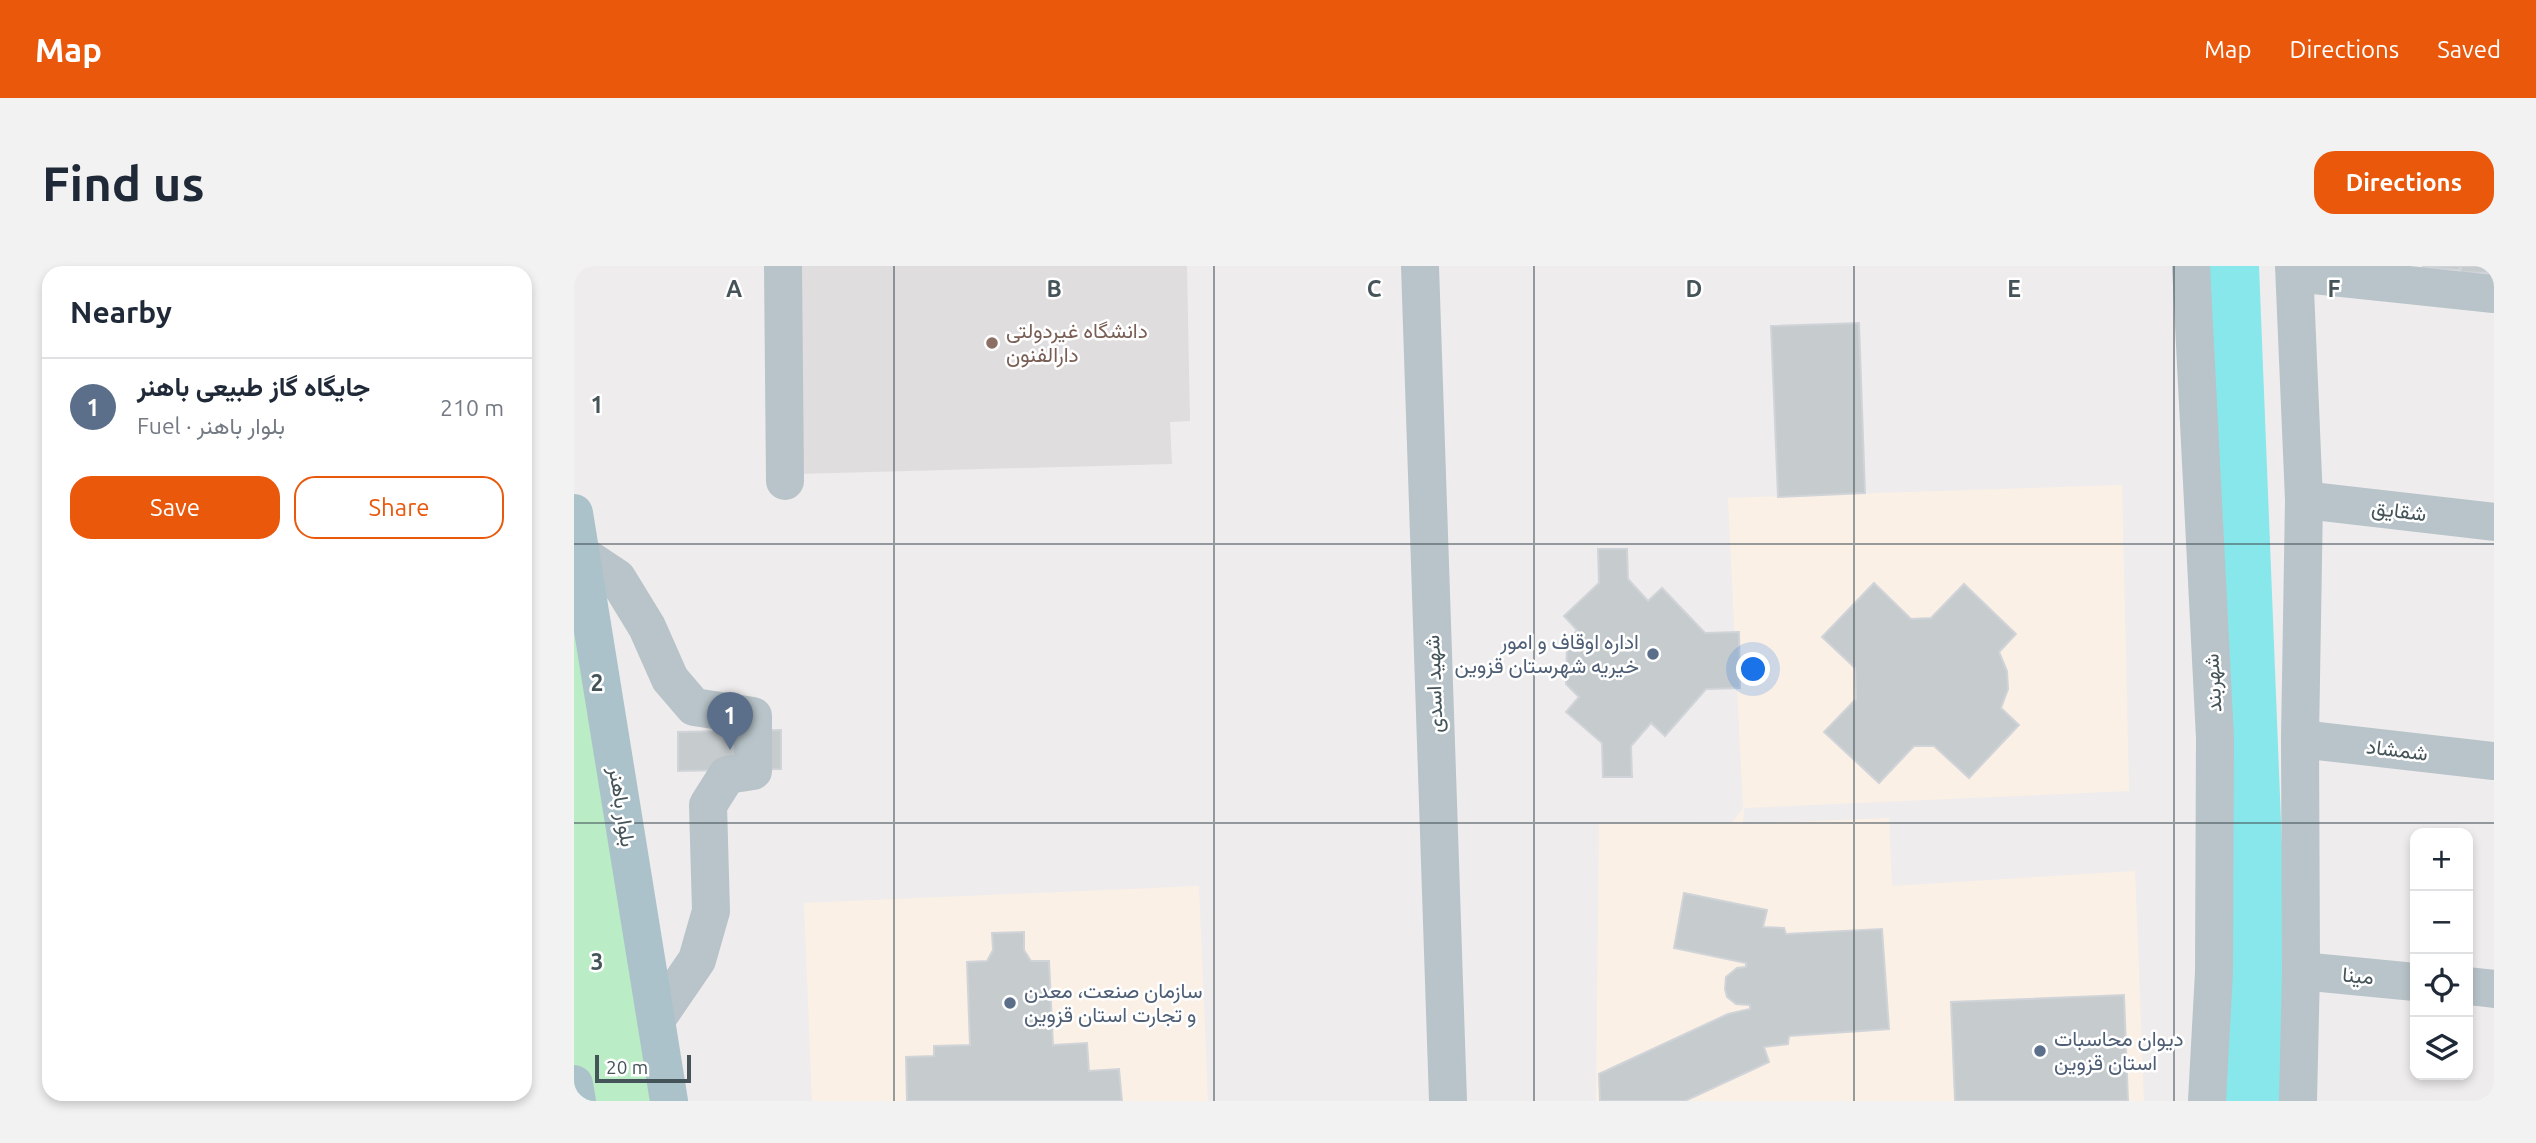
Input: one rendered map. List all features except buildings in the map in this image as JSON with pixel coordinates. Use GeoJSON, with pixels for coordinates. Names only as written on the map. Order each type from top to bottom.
{"type":"FeatureCollection","features":[{"type":"Feature","properties":{"kind":"main road","name":"بلوار باهنر"},"geometry":{"type":"LineString","coordinates":[[574,513],[669,1101]]}},
{"type":"Feature","properties":{"kind":"main road"},"geometry":{"type":"LineString","coordinates":[[574,1084],[577,1101]]}},
{"type":"Feature","properties":{"kind":"street"},"geometry":{"type":"LineString","coordinates":[[783,266],[785,481]]}},
{"type":"Feature","properties":{"kind":"street","name":"شهید اسدی"},"geometry":{"type":"LineString","coordinates":[[1420,266],[1448,1101]]}},
{"type":"Feature","properties":{"kind":"street","name":"شهربند"},"geometry":{"type":"LineString","coordinates":[[2191,266],[2215,738],[2214,972],[2207,1101]]}},
{"type":"Feature","properties":{"kind":"street"},"geometry":{"type":"LineString","coordinates":[[2298,1101],[2304,500],[2295,269],[2494,294]]}},
{"type":"Feature","properties":{"kind":"street","name":"شقایق"},"geometry":{"type":"LineString","coordinates":[[2304,500],[2494,522]]}},
{"type":"Feature","properties":{"kind":"street"},"geometry":{"type":"LineString","coordinates":[[581,554],[617,579],[647,627],[670,679],[694,707],[753,716],[753,771],[727,775],[708,805],[711,911],[697,960],[656,1020]]}},
{"type":"Feature","properties":{"kind":"street","name":"شمشاد"},"geometry":{"type":"LineString","coordinates":[[2300,739],[2494,761]]}},
{"type":"Feature","properties":{"kind":"street","name":"مینا"},"geometry":{"type":"LineString","coordinates":[[2301,971],[2410,982]]}},
{"type":"Feature","properties":{"kind":"street"},"geometry":{"type":"LineString","coordinates":[[2473,987],[2494,989]]}},
{"type":"Feature","properties":{"kind":"shaded area","name":"دانشگاه غیردولتی دارالفنون"},"geometry":{"type":"Polygon","coordinates":[[[793,266],[1187,266],[1190,421],[1170,422],[1172,464],[798,474],[793,266]]]}},
{"type":"Feature","properties":{"kind":"shaded area"},"geometry":{"type":"Polygon","coordinates":[[[2122,485],[2129,791],[1744,808],[1743,824],[1889,818],[1892,886],[2135,871],[2144,1101],[1596,1101],[1599,824],[1732,823],[1743,808],[1728,498],[2122,485]]]}},
{"type":"Feature","properties":{"kind":"shaded area"},"geometry":{"type":"Polygon","coordinates":[[[1199,886],[1208,1101],[812,1101],[804,903],[1199,886]]]}},
{"type":"Feature","properties":{"kind":"green space"},"geometry":{"type":"Polygon","coordinates":[[[574,513],[669,1101],[577,1101],[574,1084],[574,513]]]}},
{"type":"Feature","properties":{"kind":"waterway"},"geometry":{"type":"LineString","coordinates":[[2230,266],[2255,898],[2251,1101]]}},
{"type":"Feature","properties":{"kind":"place","name":"دانشگاه غیردولتی دارالفنون"},"geometry":{"type":"Point","coordinates":[992,343]}},
{"type":"Feature","properties":{"kind":"place","name":"اداره اوقاف و امور خیریه شهرستان قزوین"},"geometry":{"type":"Point","coordinates":[1653,654]}},
{"type":"Feature","properties":{"kind":"place","name":"جایگاه گاز طبیعی باهنر"},"geometry":{"type":"Point","coordinates":[730,750]}},
{"type":"Feature","properties":{"kind":"place","name":"سازمان صنعت، معدن و تجارت استان قزوین"},"geometry":{"type":"Point","coordinates":[1010,1003]}},
{"type":"Feature","properties":{"kind":"place","name":"دیوان محاسبات استان قزوین"},"geometry":{"type":"Point","coordinates":[2040,1051]}}]}
